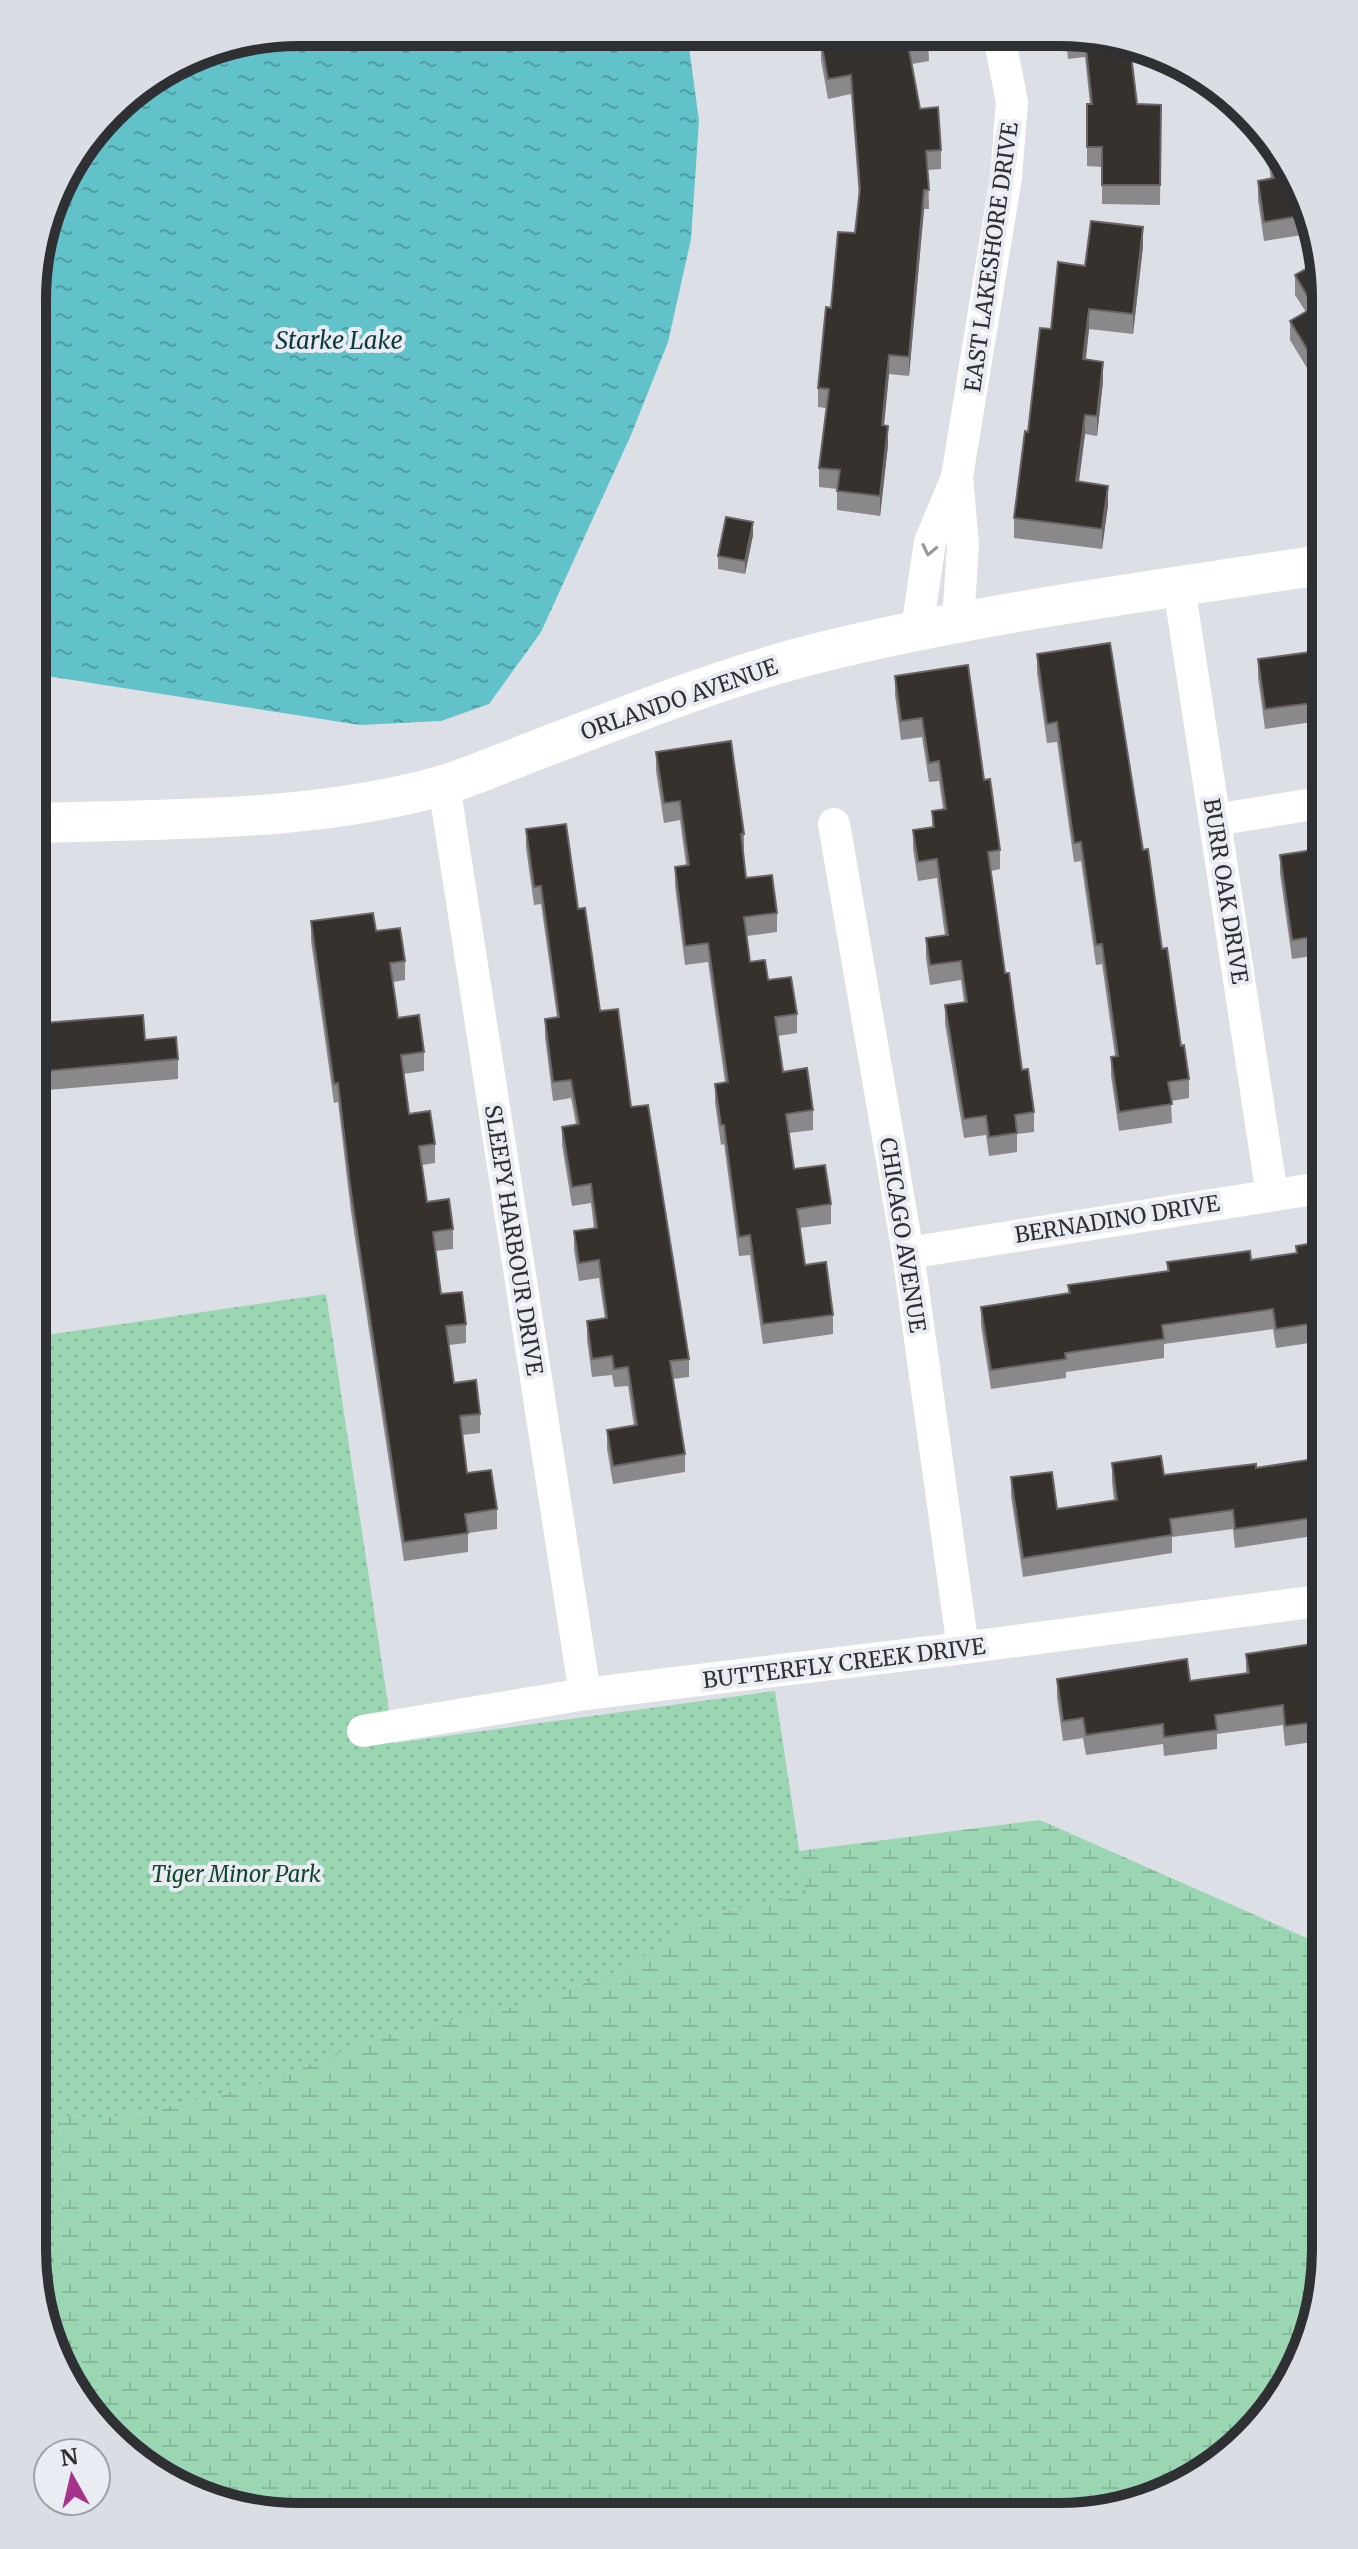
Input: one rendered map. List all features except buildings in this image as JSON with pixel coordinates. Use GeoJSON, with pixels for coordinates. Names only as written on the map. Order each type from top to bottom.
{"type":"FeatureCollection","features":[{"type":"Feature","properties":{"kind":"street","name":"EAST LAKESHORE DRIVE"},"geometry":{"type":"LineString","coordinates":[[917,629],[930,542],[957,477],[1006,177],[1012,102],[1001,46]]}},
{"type":"Feature","properties":{"kind":"street","name":"EAST LAKESHORE DRIVE"},"geometry":{"type":"LineString","coordinates":[[957,477],[963,546],[958,622]]}},
{"type":"Feature","properties":{"kind":"street","name":"ORLANDO AVENUE"},"geometry":{"type":"LineString","coordinates":[[46,823],[208,818],[322,809],[444,785],[712,684],[811,655],[917,629],[1312,566]]}},
{"type":"Feature","properties":{"kind":"street","name":"BURR OAK DRIVE"},"geometry":{"type":"LineString","coordinates":[[1179,587],[1272,1195]]}},
{"type":"Feature","properties":{"kind":"street","name":"SLEEPY HARBOUR DRIVE"},"geometry":{"type":"LineString","coordinates":[[444,785],[585,1694]]}},
{"type":"Feature","properties":{"kind":"street"},"geometry":{"type":"LineString","coordinates":[[1215,820],[1312,804]]}},
{"type":"Feature","properties":{"kind":"street","name":"CHICAGO AVENUE"},"geometry":{"type":"LineString","coordinates":[[834,824],[908,1253],[963,1648]]}},
{"type":"Feature","properties":{"kind":"street","name":"BERNADINO DRIVE"},"geometry":{"type":"LineString","coordinates":[[908,1253],[1312,1189]]}},
{"type":"Feature","properties":{"kind":"street","name":"BUTTERFLY CREEK DRIVE"},"geometry":{"type":"LineString","coordinates":[[363,1731],[585,1694],[1311,1602]]}},
{"type":"Feature","properties":{"kind":"green space","name":"Tiger Minor Park"},"geometry":{"type":"Polygon","coordinates":[[[326,1294],[394,1743],[775,1691],[806,1895],[694,1918],[629,1967],[524,2004],[376,2037],[265,2083],[145,2112],[104,2118],[63,2116],[59,2137],[59,2281],[52,2304],[46,2250],[46,1335],[326,1294]]]}},
{"type":"Feature","properties":{"kind":"green space"},"geometry":{"type":"Polygon","coordinates":[[[1040,1820],[1311,1940],[1311,2266],[1307,2299],[1299,2331],[1278,2376],[1260,2404],[1226,2440],[1171,2477],[1140,2490],[1092,2501],[299,2503],[266,2501],[202,2484],[159,2460],[132,2440],[109,2417],[72,2362],[59,2331],[50,2294],[59,2137],[63,2116],[104,2118],[145,2112],[265,2083],[376,2037],[524,2004],[629,1967],[694,1918],[805,1895],[799,1851],[1040,1820]]]}},
{"type":"Feature","properties":{"kind":"water","name":"Starke Lake"},"geometry":{"type":"Polygon","coordinates":[[[299,46],[688,46],[699,121],[691,239],[668,342],[631,435],[541,632],[489,704],[441,721],[360,725],[46,676],[46,299],[48,266],[65,202],[98,145],[120,120],[145,98],[173,80],[218,59],[266,48],[299,46]]]}}]}
